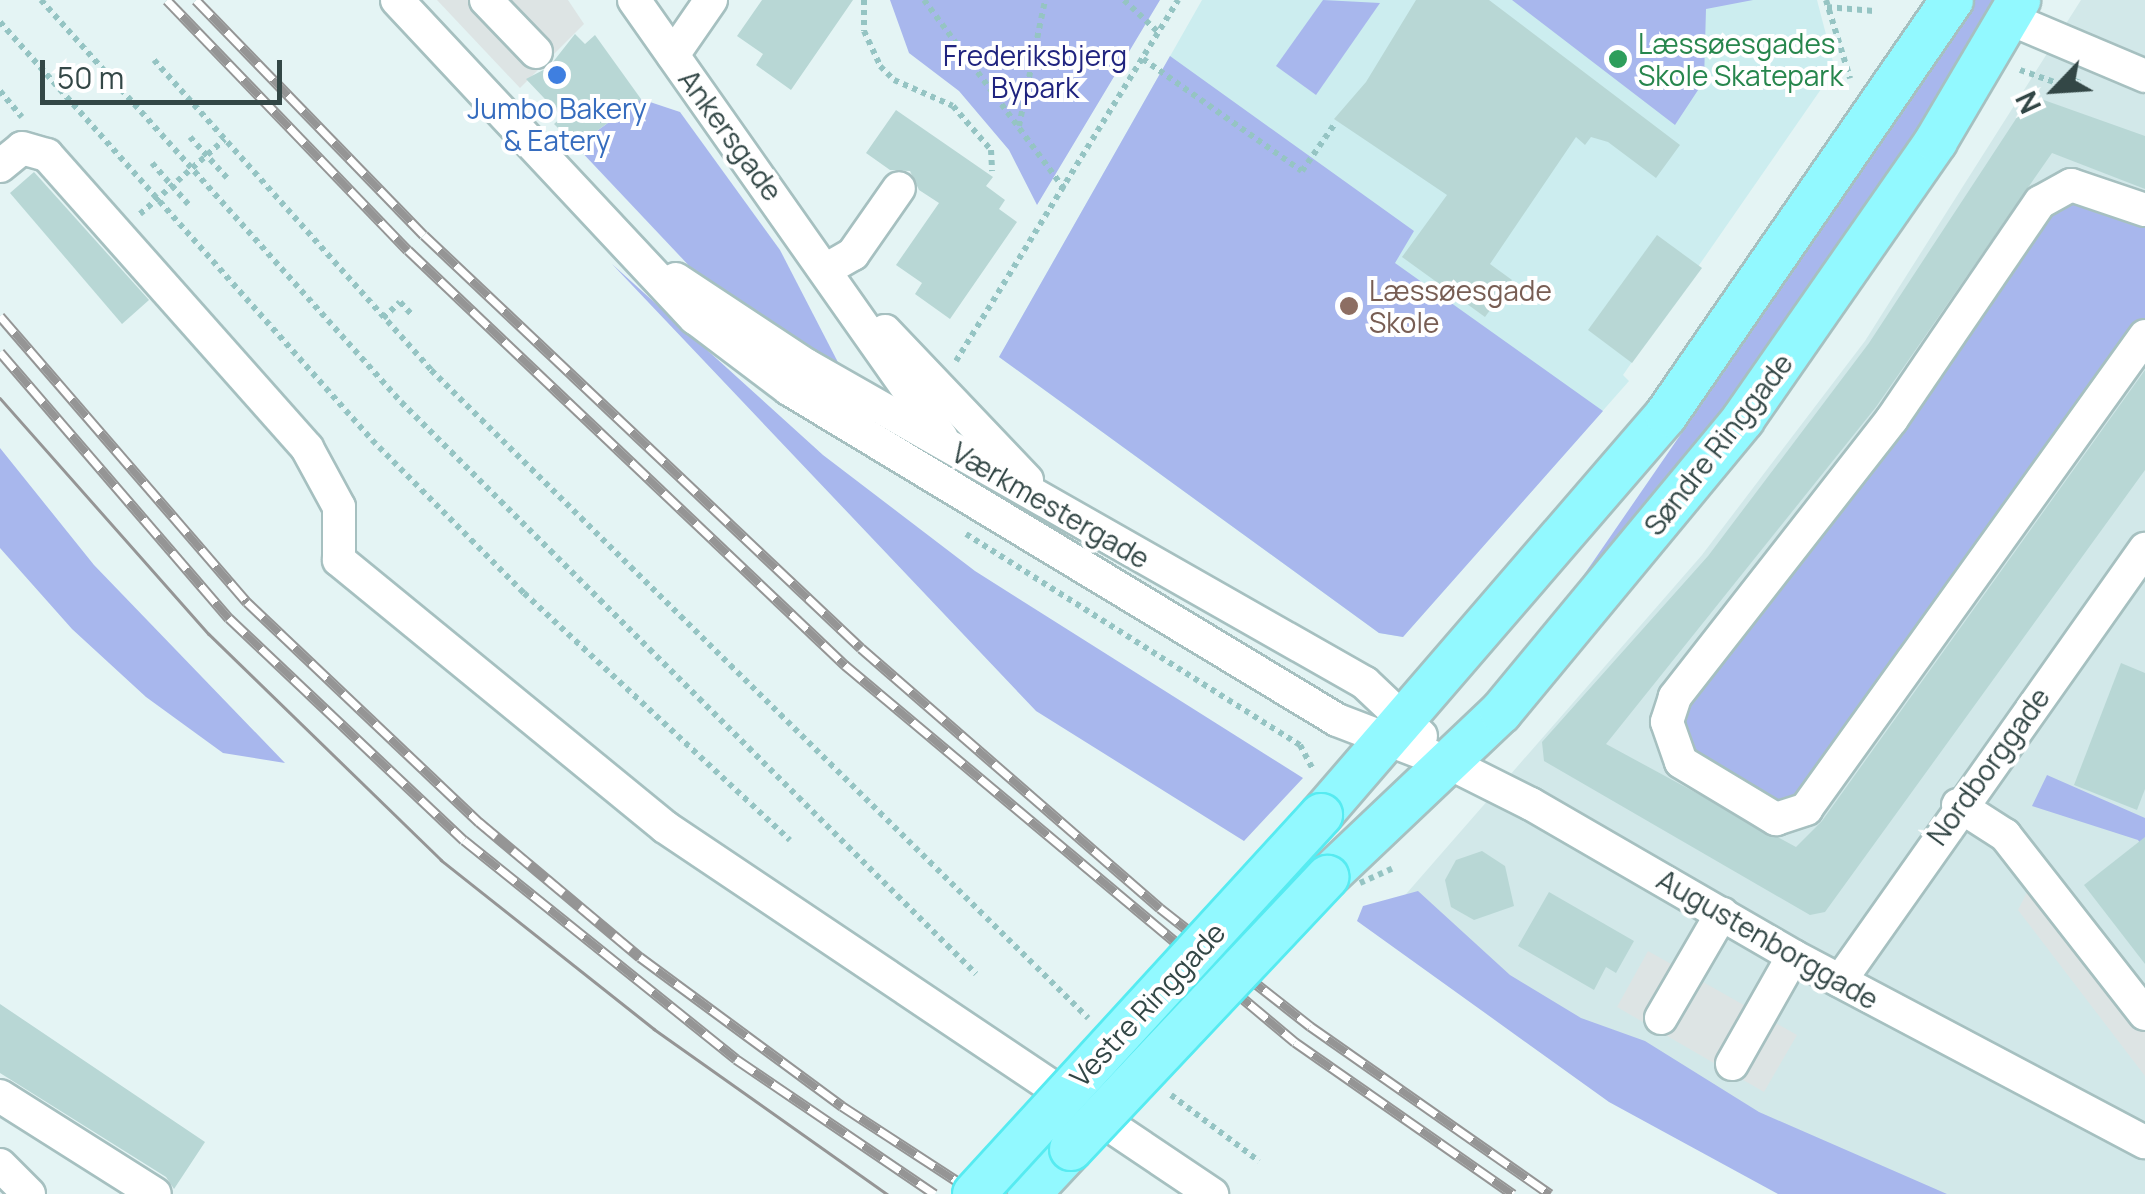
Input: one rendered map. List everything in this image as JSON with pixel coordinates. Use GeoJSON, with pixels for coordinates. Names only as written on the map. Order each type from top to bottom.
{"type":"FeatureCollection","features":[{"type":"Feature","properties":{"kind":"main road"},"geometry":{"type":"LineString","coordinates":[[1397,730],[1666,415],[1950,1]]}},
{"type":"Feature","properties":{"kind":"main road","name":"Søndre Ringgade"},"geometry":{"type":"LineString","coordinates":[[1361,844],[1501,712],[1742,419],[1936,141],[2014,9]]}},
{"type":"Feature","properties":{"kind":"main road","name":"Vestre Ringgade"},"geometry":{"type":"LineString","coordinates":[[974,1194],[1397,730]]}},
{"type":"Feature","properties":{"kind":"main road","name":"Vestre Ringgade"},"geometry":{"type":"LineString","coordinates":[[1029,1194],[1361,844]]}},
{"type":"Feature","properties":{"kind":"street","name":"Værkmestergade"},"geometry":{"type":"LineString","coordinates":[[398,0],[643,257],[696,318],[743,356],[998,517],[1337,720],[1397,730],[1449,763]]}},
{"type":"Feature","properties":{"kind":"street"},"geometry":{"type":"LineString","coordinates":[[486,0],[536,52]]}},
{"type":"Feature","properties":{"kind":"street","name":"Ankersgade"},"geometry":{"type":"LineString","coordinates":[[634,0],[998,517]]}},
{"type":"Feature","properties":{"kind":"street"},"geometry":{"type":"LineString","coordinates":[[673,55],[712,0]]}},
{"type":"Feature","properties":{"kind":"street"},"geometry":{"type":"LineString","coordinates":[[2014,9],[2086,52],[2145,76]]}},
{"type":"Feature","properties":{"kind":"street"},"geometry":{"type":"LineString","coordinates":[[0,166],[34,146],[307,448],[339,507],[339,560],[665,827],[1212,1194]]}},
{"type":"Feature","properties":{"kind":"street"},"geometry":{"type":"LineString","coordinates":[[2145,210],[2071,185],[2040,202],[1892,419],[1675,697],[1667,722],[1682,762],[1776,819],[1806,809],[2145,336]]}},
{"type":"Feature","properties":{"kind":"street"},"geometry":{"type":"LineString","coordinates":[[827,269],[853,254],[899,188]]}},
{"type":"Feature","properties":{"kind":"street","name":"Værkmestergade"},"geometry":{"type":"LineString","coordinates":[[643,257],[806,366],[1365,683],[1397,730]]}},
{"type":"Feature","properties":{"kind":"street","name":"Ankersgade"},"geometry":{"type":"LineString","coordinates":[[827,269],[1053,506]]}},
{"type":"Feature","properties":{"kind":"street","name":"Nordborggade"},"geometry":{"type":"LineString","coordinates":[[1840,980],[1958,805],[2144,554]]}},
{"type":"Feature","properties":{"kind":"street","name":"Augustenborggade"},"geometry":{"type":"LineString","coordinates":[[1449,763],[1794,956],[2145,1142]]}},
{"type":"Feature","properties":{"kind":"street"},"geometry":{"type":"LineString","coordinates":[[1958,805],[2005,836],[2145,1014]]}},
{"type":"Feature","properties":{"kind":"street"},"geometry":{"type":"LineString","coordinates":[[1662,1018],[1722,913]]}},
{"type":"Feature","properties":{"kind":"street"},"geometry":{"type":"LineString","coordinates":[[1732,1064],[1794,956]]}},
{"type":"Feature","properties":{"kind":"street"},"geometry":{"type":"LineString","coordinates":[[0,1096],[155,1194]]}},
{"type":"Feature","properties":{"kind":"street"},"geometry":{"type":"LineString","coordinates":[[0,1165],[30,1194]]}},
{"type":"Feature","properties":{"kind":"path"},"geometry":{"type":"LineString","coordinates":[[41,0],[190,170],[428,429],[976,974]]}},
{"type":"Feature","properties":{"kind":"path"},"geometry":{"type":"LineString","coordinates":[[864,0],[864,31],[880,66],[894,80],[952,106],[990,150],[992,171]]}},
{"type":"Feature","properties":{"kind":"path"},"geometry":{"type":"LineString","coordinates":[[924,0],[1065,190]]}},
{"type":"Feature","properties":{"kind":"path"},"geometry":{"type":"LineString","coordinates":[[1018,127],[1045,0]]}},
{"type":"Feature","properties":{"kind":"path"},"geometry":{"type":"LineString","coordinates":[[1124,0],[1159,33]]}},
{"type":"Feature","properties":{"kind":"path"},"geometry":{"type":"LineString","coordinates":[[939,388],[1065,190],[1178,0]]}},
{"type":"Feature","properties":{"kind":"path"},"geometry":{"type":"LineString","coordinates":[[1850,78],[1826,3],[1874,11]]}},
{"type":"Feature","properties":{"kind":"path"},"geometry":{"type":"LineString","coordinates":[[0,22],[372,440],[510,579],[790,840]]}},
{"type":"Feature","properties":{"kind":"path"},"geometry":{"type":"LineString","coordinates":[[1143,59],[1302,171],[1334,126]]}},
{"type":"Feature","properties":{"kind":"path"},"geometry":{"type":"LineString","coordinates":[[154,60],[383,318],[589,530],[1099,1028]]}},
{"type":"Feature","properties":{"kind":"path"},"geometry":{"type":"LineString","coordinates":[[2046,79],[2074,89]]}},
{"type":"Feature","properties":{"kind":"path"},"geometry":{"type":"LineString","coordinates":[[190,136],[228,178]]}},
{"type":"Feature","properties":{"kind":"path"},"geometry":{"type":"LineString","coordinates":[[117,234],[225,139]]}},
{"type":"Feature","properties":{"kind":"path"},"geometry":{"type":"LineString","coordinates":[[152,163],[188,204]]}},
{"type":"Feature","properties":{"kind":"path"},"geometry":{"type":"LineString","coordinates":[[383,318],[400,302],[413,316]]}},
{"type":"Feature","properties":{"kind":"path"},"geometry":{"type":"LineString","coordinates":[[1165,1090],[1260,1162]]}},
{"type":"Feature","properties":{"kind":"shaded area"},"geometry":{"type":"Polygon","coordinates":[[[437,0],[568,0],[584,24],[520,88],[437,0]]]}},
{"type":"Feature","properties":{"kind":"shaded area","name":"Læssøesgade Skole"},"geometry":{"type":"Polygon","coordinates":[[[1202,0],[1817,0],[1835,69],[1623,375],[1629,381],[1403,637],[1379,633],[999,357],[1202,0]]]}},
{"type":"Feature","properties":{"kind":"shaded area"},"geometry":{"type":"Polygon","coordinates":[[[2081,0],[2145,0],[2145,1194],[1818,1194],[1379,925],[1702,555],[1865,341],[2081,0]]]}},
{"type":"Feature","properties":{"kind":"shaded area"},"geometry":{"type":"Polygon","coordinates":[[[2029,836],[2145,986],[2145,1076],[2018,910],[2031,884],[2017,845],[2029,836]]]}},
{"type":"Feature","properties":{"kind":"shaded area"},"geometry":{"type":"Polygon","coordinates":[[[1648,951],[1797,1035],[1764,1092],[1617,1007],[1648,951]]]}},
{"type":"Feature","properties":{"kind":"green space","name":"Frederiksbjerg Bypark"},"geometry":{"type":"Polygon","coordinates":[[[890,0],[1160,0],[1037,205],[1009,150],[959,91],[909,53],[890,0]]]}},
{"type":"Feature","properties":{"kind":"green space"},"geometry":{"type":"Polygon","coordinates":[[[1323,0],[1380,3],[1316,95],[1276,66],[1323,0]]]}},
{"type":"Feature","properties":{"kind":"green space","name":"Læssøesgades Skole Skatepark"},"geometry":{"type":"Polygon","coordinates":[[[1512,0],[1753,0],[1706,9],[1704,81],[1675,125],[1512,0]]]}},
{"type":"Feature","properties":{"kind":"green space"},"geometry":{"type":"Polygon","coordinates":[[[1965,0],[2001,0],[1931,119],[1785,334],[1548,627],[1896,122],[1965,0]]]}},
{"type":"Feature","properties":{"kind":"green space"},"geometry":{"type":"Polygon","coordinates":[[[1170,56],[1414,231],[1395,263],[1603,411],[1403,637],[1379,633],[999,357],[1170,56]]]}},
{"type":"Feature","properties":{"kind":"green space"},"geometry":{"type":"Polygon","coordinates":[[[641,99],[680,112],[780,250],[843,372],[694,271],[576,146],[641,99]]]}},
{"type":"Feature","properties":{"kind":"green space"},"geometry":{"type":"Polygon","coordinates":[[[2075,201],[2145,228],[2145,323],[1806,791],[1783,804],[1691,757],[1680,737],[1683,702],[2043,220],[2075,201]]]}},
{"type":"Feature","properties":{"kind":"green space"},"geometry":{"type":"Polygon","coordinates":[[[612,264],[823,455],[975,571],[1303,778],[1244,841],[1036,711],[612,264]]]}},
{"type":"Feature","properties":{"kind":"green space"},"geometry":{"type":"Polygon","coordinates":[[[0,448],[94,565],[285,763],[223,753],[146,697],[72,629],[0,548],[0,448]]]}},
{"type":"Feature","properties":{"kind":"green space"},"geometry":{"type":"Polygon","coordinates":[[[2047,775],[2145,818],[2145,850],[2138,840],[2032,806],[2047,775]]]}},
{"type":"Feature","properties":{"kind":"green space"},"geometry":{"type":"Polygon","coordinates":[[[1418,891],[1510,975],[1581,1018],[1645,1041],[1759,1112],[1947,1194],[1778,1194],[1609,1102],[1357,921],[1363,906],[1418,891]]]}},
{"type":"Feature","properties":{"kind":"building"},"geometry":{"type":"Polygon","coordinates":[[[762,0],[853,0],[791,90],[756,65],[763,54],[737,36],[762,0]]]}},
{"type":"Feature","properties":{"kind":"building"},"geometry":{"type":"Polygon","coordinates":[[[1416,0],[1489,0],[1680,145],[1656,178],[1608,142],[1591,137],[1585,145],[1576,137],[1490,264],[1512,280],[1485,317],[1402,257],[1447,195],[1334,119],[1366,82],[1416,0]]]}},
{"type":"Feature","properties":{"kind":"building"},"geometry":{"type":"Polygon","coordinates":[[[575,34],[585,44],[595,35],[641,99],[576,146],[554,124],[562,117],[526,79],[549,67],[575,34]]]}},
{"type":"Feature","properties":{"kind":"building"},"geometry":{"type":"Polygon","coordinates":[[[2041,99],[2145,136],[2145,189],[2052,153],[1876,407],[1606,744],[1796,847],[1822,821],[2145,370],[2145,470],[1825,912],[1810,915],[1544,761],[1542,742],[1708,556],[1869,343],[2027,102],[2041,99]]]}},
{"type":"Feature","properties":{"kind":"building"},"geometry":{"type":"Polygon","coordinates":[[[896,110],[993,177],[986,186],[1005,200],[999,209],[1017,222],[950,319],[915,294],[922,283],[896,265],[939,203],[919,190],[910,171],[890,170],[866,153],[896,110]]]}},
{"type":"Feature","properties":{"kind":"building"},"geometry":{"type":"Polygon","coordinates":[[[34,172],[149,300],[122,324],[10,193],[34,172]]]}},
{"type":"Feature","properties":{"kind":"building"},"geometry":{"type":"Polygon","coordinates":[[[1657,235],[1702,268],[1632,363],[1588,330],[1657,235]]]}},
{"type":"Feature","properties":{"kind":"building"},"geometry":{"type":"Polygon","coordinates":[[[2121,663],[2145,673],[2145,789],[2137,810],[2074,785],[2121,663]]]}},
{"type":"Feature","properties":{"kind":"building"},"geometry":{"type":"Polygon","coordinates":[[[2145,837],[2145,964],[2084,885],[2145,837]]]}},
{"type":"Feature","properties":{"kind":"building"},"geometry":{"type":"Polygon","coordinates":[[[1482,851],[1505,866],[1514,906],[1474,920],[1451,907],[1445,880],[1456,860],[1482,851]]]}},
{"type":"Feature","properties":{"kind":"building"},"geometry":{"type":"Polygon","coordinates":[[[1549,892],[1634,941],[1616,973],[1606,967],[1594,990],[1518,946],[1549,892]]]}},
{"type":"Feature","properties":{"kind":"building"},"geometry":{"type":"Polygon","coordinates":[[[0,1004],[205,1142],[174,1189],[166,1177],[0,1073],[0,1004]]]}},
{"type":"Feature","properties":{"kind":"tram line"},"geometry":{"type":"LineString","coordinates":[[0,398],[209,634],[441,860],[654,1029],[887,1194]]}},
{"type":"Feature","properties":{"kind":"railway"},"geometry":{"type":"LineString","coordinates":[[167,0],[408,250],[845,665],[1295,1042],[1513,1194]]}},
{"type":"Feature","properties":{"kind":"railway"},"geometry":{"type":"LineString","coordinates":[[196,0],[424,235],[861,648],[1160,908],[1310,1026],[1550,1194]]}},
{"type":"Feature","properties":{"kind":"railway"},"geometry":{"type":"LineString","coordinates":[[0,316],[247,602],[479,822],[640,957],[842,1106],[977,1194]]}},
{"type":"Feature","properties":{"kind":"railway"},"geometry":{"type":"LineString","coordinates":[[0,352],[229,618],[464,840],[736,1059],[935,1194]]}},
{"type":"Feature","properties":{"kind":"place","name":"Læssøesgades Skole Skatepark"},"geometry":{"type":"Point","coordinates":[1618,59]}},
{"type":"Feature","properties":{"kind":"place","name":"Jumbo Bakery & Eatery"},"geometry":{"type":"Point","coordinates":[557,75]}},
{"type":"Feature","properties":{"kind":"place","name":"Læssøesgade Skole"},"geometry":{"type":"Point","coordinates":[1349,306]}}]}
